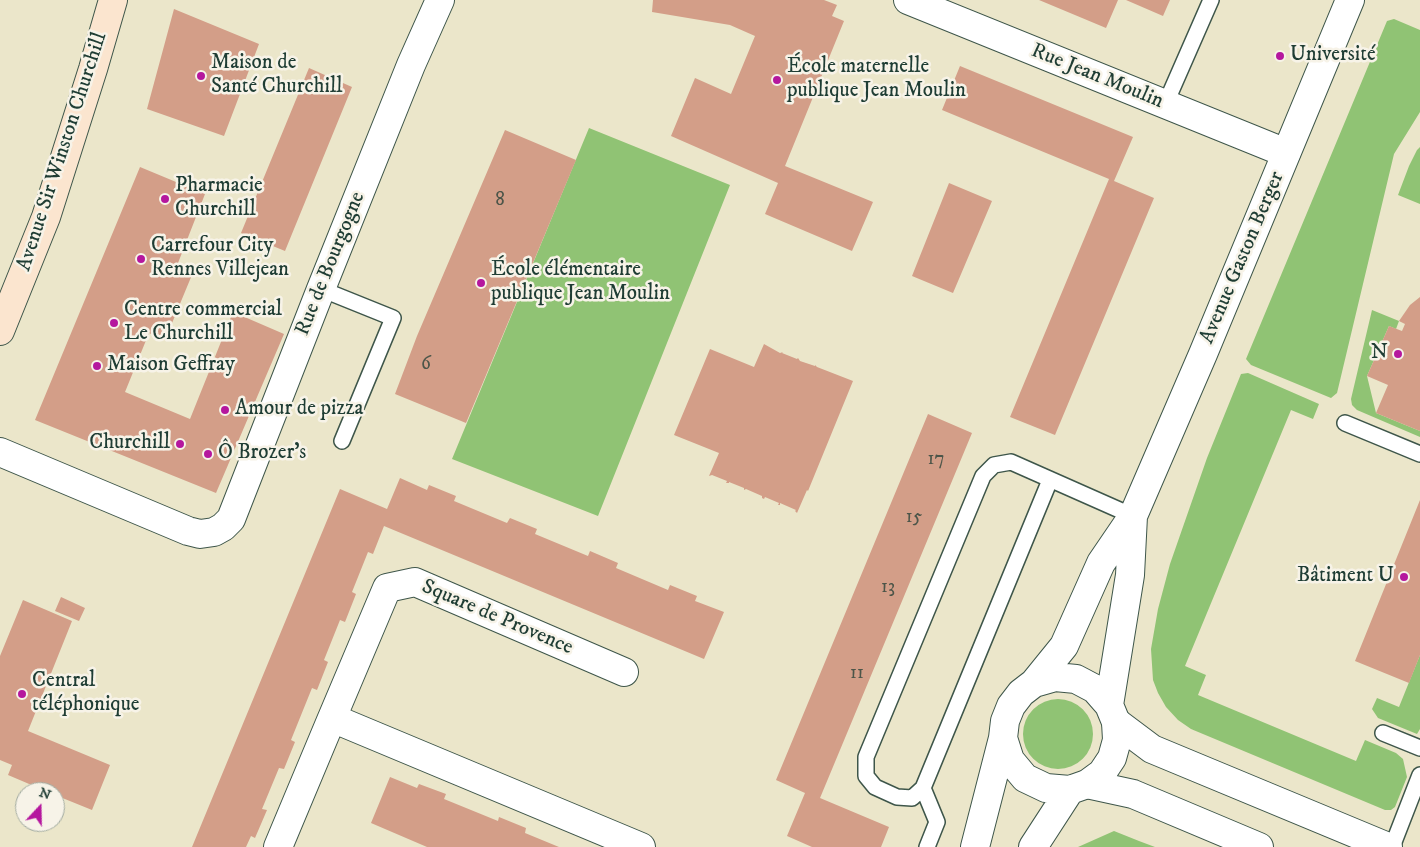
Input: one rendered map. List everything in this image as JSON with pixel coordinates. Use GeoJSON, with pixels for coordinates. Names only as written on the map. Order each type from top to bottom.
{"type":"FeatureCollection","features":[{"type":"Feature","properties":{"kind":"main road","name":"Avenue Sir Winston Churchill"},"geometry":{"type":"LineString","coordinates":[[0,331],[46,217],[113,0]]}},
{"type":"Feature","properties":{"kind":"street","name":"Rue de Bourgogne"},"geometry":{"type":"LineString","coordinates":[[0,452],[188,531],[200,534],[214,532],[231,519],[411,65],[440,0]]}},
{"type":"Feature","properties":{"kind":"street","name":"Rue Jean Moulin"},"geometry":{"type":"LineString","coordinates":[[908,0],[1286,153]]}},
{"type":"Feature","properties":{"kind":"street","name":"Avenue Gaston Berger"},"geometry":{"type":"LineString","coordinates":[[975,847],[1004,738],[1005,721],[1011,706],[1021,693],[1034,683],[1064,646],[1101,563],[1133,516],[1203,354],[1350,0]]}},
{"type":"Feature","properties":{"kind":"street","name":"Avenue Gaston Berger"},"geometry":{"type":"LineString","coordinates":[[1034,847],[1078,787],[1102,773],[1112,758],[1117,740],[1113,713],[1130,575],[1133,516]]}},
{"type":"Feature","properties":{"kind":"street","name":"Square de Provence"},"geometry":{"type":"LineString","coordinates":[[278,847],[387,588],[415,582],[624,672]]}},
{"type":"Feature","properties":{"kind":"street","name":"Avenue Gaston Berger"},"geometry":{"type":"LineString","coordinates":[[1034,683],[1055,677],[1076,679],[1095,689],[1113,713]]}},
{"type":"Feature","properties":{"kind":"street"},"geometry":{"type":"LineString","coordinates":[[1113,713],[1152,749],[1388,847]]}},
{"type":"Feature","properties":{"kind":"street"},"geometry":{"type":"LineString","coordinates":[[332,718],[641,847]]}},
{"type":"Feature","properties":{"kind":"street","name":"Avenue Gaston Berger"},"geometry":{"type":"LineString","coordinates":[[1004,738],[1010,760],[1025,778],[1046,788],[1078,787]]}},
{"type":"Feature","properties":{"kind":"street"},"geometry":{"type":"LineString","coordinates":[[1078,787],[1133,794],[1259,847]]}},
{"type":"Feature","properties":{"kind":"lane"},"geometry":{"type":"LineString","coordinates":[[1165,105],[1211,0]]}},
{"type":"Feature","properties":{"kind":"lane"},"geometry":{"type":"LineString","coordinates":[[321,289],[393,318],[342,441]]}},
{"type":"Feature","properties":{"kind":"lane"},"geometry":{"type":"LineString","coordinates":[[1345,423],[1420,454]]}},
{"type":"Feature","properties":{"kind":"lane"},"geometry":{"type":"LineString","coordinates":[[1050,480],[922,788],[912,798],[897,797],[875,786],[866,776],[866,758],[983,476],[994,465],[1011,462],[1133,516]]}},
{"type":"Feature","properties":{"kind":"lane"},"geometry":{"type":"LineString","coordinates":[[1383,733],[1420,748]]}},
{"type":"Feature","properties":{"kind":"lane"},"geometry":{"type":"LineString","coordinates":[[1392,847],[1420,775]]}},
{"type":"Feature","properties":{"kind":"lane"},"geometry":{"type":"LineString","coordinates":[[922,788],[938,822],[927,847]]}},
{"type":"Feature","properties":{"kind":"green space"},"geometry":{"type":"Polygon","coordinates":[[[1394,19],[1420,30],[1420,112],[1394,154],[1337,393],[1331,398],[1251,365],[1246,359],[1387,21],[1394,19]]]}},
{"type":"Feature","properties":{"kind":"green space"},"geometry":{"type":"Polygon","coordinates":[[[589,128],[730,185],[598,516],[452,459],[589,128]]]}},
{"type":"Feature","properties":{"kind":"green space"},"geometry":{"type":"Polygon","coordinates":[[[1420,147],[1420,204],[1398,195],[1409,166],[1420,147]]]}},
{"type":"Feature","properties":{"kind":"green space"},"geometry":{"type":"Polygon","coordinates":[[[1372,310],[1399,321],[1396,329],[1389,326],[1367,376],[1376,413],[1420,431],[1420,437],[1357,410],[1352,405],[1351,399],[1372,310]]]}},
{"type":"Feature","properties":{"kind":"green space"},"geometry":{"type":"Polygon","coordinates":[[[1248,373],[1319,404],[1313,419],[1291,410],[1185,666],[1206,675],[1198,695],[1356,761],[1365,740],[1396,753],[1403,759],[1407,777],[1395,807],[1391,810],[1385,810],[1191,729],[1178,720],[1166,707],[1153,680],[1151,649],[1158,609],[1170,564],[1207,458],[1241,374],[1248,373]]]}},
{"type":"Feature","properties":{"kind":"green space"},"geometry":{"type":"Polygon","coordinates":[[[1420,655],[1420,729],[1417,734],[1378,718],[1372,709],[1377,698],[1399,707],[1420,655]]]}},
{"type":"Feature","properties":{"kind":"green space"},"geometry":{"type":"Polygon","coordinates":[[[1058,699],[1077,705],[1087,715],[1093,734],[1087,753],[1077,763],[1058,769],[1039,763],[1029,753],[1023,734],[1029,715],[1039,705],[1058,699]]]}},
{"type":"Feature","properties":{"kind":"green space"},"geometry":{"type":"Polygon","coordinates":[[[1114,831],[1139,841],[1155,847],[1078,847],[1114,831]]]}},
{"type":"Feature","properties":{"kind":"building"},"geometry":{"type":"Polygon","coordinates":[[[653,0],[824,0],[837,5],[832,16],[844,21],[785,166],[873,202],[852,251],[765,214],[778,183],[671,136],[695,78],[731,94],[755,36],[730,25],[652,12],[653,0]]]}},
{"type":"Feature","properties":{"kind":"building"},"geometry":{"type":"Polygon","coordinates":[[[1039,0],[1118,0],[1106,28],[1039,0]]]}},
{"type":"Feature","properties":{"kind":"building"},"geometry":{"type":"Polygon","coordinates":[[[1126,0],[1170,0],[1163,16],[1126,0]]]}},
{"type":"Feature","properties":{"kind":"building","name":"Maison de Santé Churchill"},"geometry":{"type":"Polygon","coordinates":[[[174,9],[259,44],[224,136],[147,109],[174,9]]]}},
{"type":"Feature","properties":{"kind":"building"},"geometry":{"type":"Polygon","coordinates":[[[960,66],[1133,137],[1114,181],[1154,198],[1055,435],[1010,417],[1109,179],[942,110],[960,66]]]}},
{"type":"Feature","properties":{"kind":"building"},"geometry":{"type":"Polygon","coordinates":[[[309,68],[352,87],[285,251],[241,233],[309,68]]]}},
{"type":"Feature","properties":{"kind":"building"},"geometry":{"type":"Polygon","coordinates":[[[505,130],[576,160],[466,423],[395,394],[417,336],[505,130]]]}},
{"type":"Feature","properties":{"kind":"building","name":"Centre commercial Le Churchill"},"geometry":{"type":"Polygon","coordinates":[[[140,167],[205,194],[178,263],[194,270],[165,340],[149,333],[125,392],[190,419],[233,312],[284,334],[216,493],[35,420],[140,167]]]}},
{"type":"Feature","properties":{"kind":"building"},"geometry":{"type":"Polygon","coordinates":[[[949,183],[992,201],[953,293],[912,276],[949,183]]]}},
{"type":"Feature","properties":{"kind":"building","name":"N"},"geometry":{"type":"Polygon","coordinates":[[[1420,297],[1420,431],[1376,413],[1388,385],[1367,376],[1389,326],[1402,331],[1405,324],[1399,321],[1410,305],[1420,297]]]}},
{"type":"Feature","properties":{"kind":"building"},"geometry":{"type":"Polygon","coordinates":[[[764,344],[780,353],[783,352],[798,358],[800,361],[815,365],[853,381],[808,491],[797,513],[796,510],[780,503],[778,505],[779,503],[765,497],[764,499],[762,496],[746,489],[744,490],[744,488],[729,482],[726,483],[727,481],[712,475],[709,476],[719,453],[674,435],[710,349],[754,367],[764,344]]]}},
{"type":"Feature","properties":{"kind":"building"},"geometry":{"type":"Polygon","coordinates":[[[928,414],[972,433],[820,798],[889,827],[881,847],[812,847],[787,836],[805,793],[776,780],[928,414]]]}},
{"type":"Feature","properties":{"kind":"building"},"geometry":{"type":"Polygon","coordinates":[[[400,478],[427,490],[429,485],[456,496],[454,501],[507,523],[510,518],[537,529],[535,534],[588,556],[590,551],[618,563],[616,568],[668,590],[670,585],[697,596],[695,601],[724,612],[704,659],[384,526],[373,554],[368,552],[352,592],[356,594],[345,622],[340,620],[324,660],[328,662],[317,690],[312,688],[291,740],[295,742],[284,769],[279,768],[262,809],[267,810],[255,838],[251,836],[246,847],[192,847],[340,489],[387,509],[400,478]]]}},
{"type":"Feature","properties":{"kind":"building","name":"Bâtiment U"},"geometry":{"type":"Polygon","coordinates":[[[1420,500],[1420,655],[1409,683],[1355,661],[1420,500]]]}},
{"type":"Feature","properties":{"kind":"building"},"geometry":{"type":"Polygon","coordinates":[[[61,597],[85,608],[79,621],[55,611],[61,597]]]}},
{"type":"Feature","properties":{"kind":"building","name":"Central téléphonique"},"geometry":{"type":"Polygon","coordinates":[[[23,600],[72,621],[28,731],[110,765],[92,810],[65,799],[65,782],[24,782],[8,775],[12,765],[0,760],[0,656],[23,600]]]}},
{"type":"Feature","properties":{"kind":"building"},"geometry":{"type":"Polygon","coordinates":[[[390,777],[417,788],[419,784],[446,794],[444,799],[498,821],[499,817],[526,828],[525,833],[559,847],[427,847],[371,823],[390,777]]]}},
{"type":"Feature","properties":{"kind":"place","name":"Université"},"geometry":{"type":"Point","coordinates":[1280,56]}},
{"type":"Feature","properties":{"kind":"place","name":"Maison de Santé Churchill"},"geometry":{"type":"Point","coordinates":[201,76]}},
{"type":"Feature","properties":{"kind":"place","name":"École maternelle publique Jean Moulin"},"geometry":{"type":"Point","coordinates":[777,80]}},
{"type":"Feature","properties":{"kind":"place","name":"Pharmacie Churchill"},"geometry":{"type":"Point","coordinates":[165,199]}},
{"type":"Feature","properties":{"kind":"place","name":"Carrefour City Rennes Villejean"},"geometry":{"type":"Point","coordinates":[141,259]}},
{"type":"Feature","properties":{"kind":"place","name":"École élémentaire publique Jean Moulin"},"geometry":{"type":"Point","coordinates":[481,283]}},
{"type":"Feature","properties":{"kind":"place","name":"Centre commercial Le Churchill"},"geometry":{"type":"Point","coordinates":[114,323]}},
{"type":"Feature","properties":{"kind":"place","name":"N"},"geometry":{"type":"Point","coordinates":[1398,354]}},
{"type":"Feature","properties":{"kind":"place","name":"Maison Geffray"},"geometry":{"type":"Point","coordinates":[97,366]}},
{"type":"Feature","properties":{"kind":"place","name":"Amour de pizza"},"geometry":{"type":"Point","coordinates":[225,410]}},
{"type":"Feature","properties":{"kind":"place","name":"Churchill"},"geometry":{"type":"Point","coordinates":[180,444]}},
{"type":"Feature","properties":{"kind":"place","name":"Ô Brozer's"},"geometry":{"type":"Point","coordinates":[208,454]}},
{"type":"Feature","properties":{"kind":"place","name":"Bâtiment U"},"geometry":{"type":"Point","coordinates":[1404,577]}},
{"type":"Feature","properties":{"kind":"place","name":"Central téléphonique"},"geometry":{"type":"Point","coordinates":[22,694]}}]}
